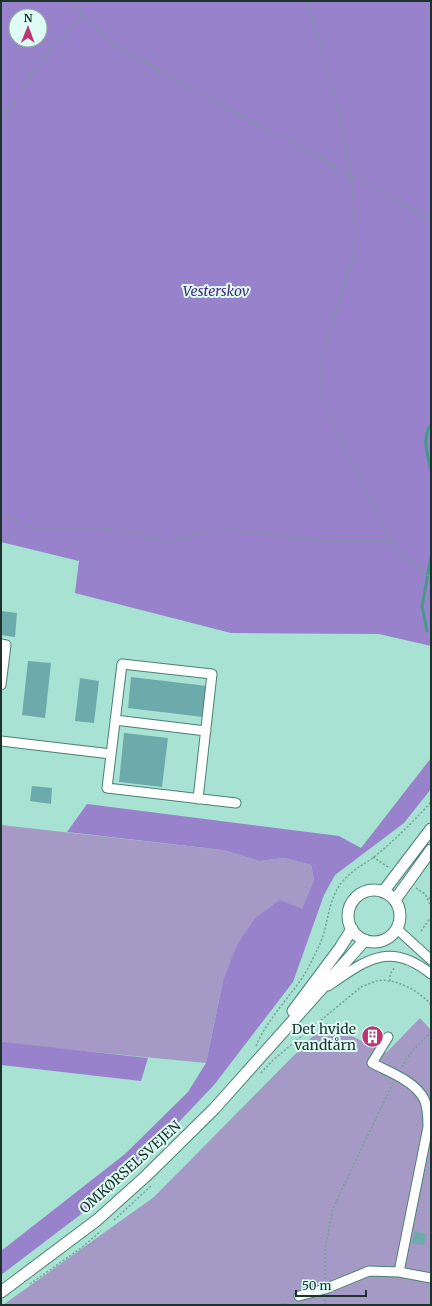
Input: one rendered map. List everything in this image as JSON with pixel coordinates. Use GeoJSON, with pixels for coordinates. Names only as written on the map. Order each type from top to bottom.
{"type":"FeatureCollection","features":[{"type":"Feature","properties":{"kind":"main road"},"geometry":{"type":"LineString","coordinates":[[383,892],[431,829]]}},
{"type":"Feature","properties":{"kind":"main road"},"geometry":{"type":"LineString","coordinates":[[395,900],[431,850]]}},
{"type":"Feature","properties":{"kind":"main road"},"geometry":{"type":"LineString","coordinates":[[368,891],[383,892],[395,900],[400,914],[397,929],[386,940],[375,942],[365,940],[358,936],[352,929],[349,914],[355,900],[368,891]]}},
{"type":"Feature","properties":{"kind":"main road","name":"OMKØRSELSVEJEN"},"geometry":{"type":"LineString","coordinates":[[1,1292],[97,1220],[146,1176],[214,1109],[340,948],[352,929]]}},
{"type":"Feature","properties":{"kind":"main road","name":"OMKØRSELSVEJEN"},"geometry":{"type":"LineString","coordinates":[[261,1049],[320,991],[365,940]]}},
{"type":"Feature","properties":{"kind":"street"},"geometry":{"type":"LineString","coordinates":[[1,644],[6,645],[1,686]]}},
{"type":"Feature","properties":{"kind":"street"},"geometry":{"type":"LineString","coordinates":[[198,798],[212,674],[122,664],[107,788],[236,803]]}},
{"type":"Feature","properties":{"kind":"street"},"geometry":{"type":"LineString","coordinates":[[115,720],[206,731]]}},
{"type":"Feature","properties":{"kind":"street"},"geometry":{"type":"LineString","coordinates":[[1,741],[111,754]]}},
{"type":"Feature","properties":{"kind":"street"},"geometry":{"type":"LineString","coordinates":[[397,929],[431,960]]}},
{"type":"Feature","properties":{"kind":"street"},"geometry":{"type":"LineString","coordinates":[[320,991],[358,965],[369,959],[382,956],[404,958],[417,963],[431,974]]}},
{"type":"Feature","properties":{"kind":"street"},"geometry":{"type":"LineString","coordinates":[[388,1037],[372,1063],[414,1087],[424,1098],[428,1114],[428,1127],[399,1272]]}},
{"type":"Feature","properties":{"kind":"street"},"geometry":{"type":"LineString","coordinates":[[299,1296],[325,1289],[369,1271],[399,1272],[431,1278]]}},
{"type":"Feature","properties":{"kind":"path"},"geometry":{"type":"LineString","coordinates":[[71,1],[102,35],[125,52],[431,219]]}},
{"type":"Feature","properties":{"kind":"path"},"geometry":{"type":"LineString","coordinates":[[308,1],[340,115],[351,175],[356,232],[354,254],[322,358],[320,376],[322,396],[335,428],[391,541],[399,552],[431,578]]}},
{"type":"Feature","properties":{"kind":"path"},"geometry":{"type":"LineString","coordinates":[[1,121],[53,44],[84,16]]}},
{"type":"Feature","properties":{"kind":"path"},"geometry":{"type":"LineString","coordinates":[[1,513],[33,528],[107,528],[168,541],[222,529],[317,540],[391,541]]}},
{"type":"Feature","properties":{"kind":"path"},"geometry":{"type":"LineString","coordinates":[[261,1049],[261,1032],[301,979],[320,943],[334,894],[353,871],[373,857],[408,827],[431,802]]}},
{"type":"Feature","properties":{"kind":"path"},"geometry":{"type":"LineString","coordinates":[[373,857],[390,869]]}},
{"type":"Feature","properties":{"kind":"path"},"geometry":{"type":"LineString","coordinates":[[414,887],[429,898],[431,906]]}},
{"type":"Feature","properties":{"kind":"path"},"geometry":{"type":"LineString","coordinates":[[421,931],[431,917]]}},
{"type":"Feature","properties":{"kind":"path"},"geometry":{"type":"LineString","coordinates":[[390,981],[390,974],[395,967]]}},
{"type":"Feature","properties":{"kind":"path"},"geometry":{"type":"LineString","coordinates":[[273,1060],[361,987],[376,981],[390,981],[415,992],[431,1005]]}},
{"type":"Feature","properties":{"kind":"path"},"geometry":{"type":"LineString","coordinates":[[325,1305],[325,1250],[333,1208],[397,1076],[412,1051],[431,1032]]}},
{"type":"Feature","properties":{"kind":"shaded area"},"geometry":{"type":"Polygon","coordinates":[[[1,825],[223,850],[259,861],[284,858],[311,865],[314,880],[302,910],[223,981],[206,1063],[1,1043],[1,825]]]}},
{"type":"Feature","properties":{"kind":"shaded area"},"geometry":{"type":"Polygon","coordinates":[[[420,1018],[431,1030],[431,1305],[3,1305],[154,1197],[326,1023],[386,1053],[420,1018]]]}},
{"type":"Feature","properties":{"kind":"green space","name":"Vesterskov"},"geometry":{"type":"Polygon","coordinates":[[[1,1],[431,1],[431,646],[379,634],[231,633],[75,593],[79,561],[1,542],[1,1]]]}},
{"type":"Feature","properties":{"kind":"green space"},"geometry":{"type":"Polygon","coordinates":[[[431,758],[431,789],[404,823],[335,875],[324,895],[293,982],[214,1085],[158,1144],[80,1215],[1,1275],[1,1251],[125,1154],[188,1092],[206,1063],[223,981],[237,945],[255,918],[280,900],[302,909],[314,880],[311,865],[284,858],[259,861],[223,850],[67,832],[87,804],[339,836],[361,848],[431,758]]]}},
{"type":"Feature","properties":{"kind":"green space"},"geometry":{"type":"Polygon","coordinates":[[[1,1043],[148,1058],[141,1081],[1,1065],[1,1043]]]}},
{"type":"Feature","properties":{"kind":"building"},"geometry":{"type":"Polygon","coordinates":[[[1,611],[17,613],[15,637],[1,635],[1,611]]]}},
{"type":"Feature","properties":{"kind":"building"},"geometry":{"type":"Polygon","coordinates":[[[28,661],[51,663],[45,718],[22,715],[28,661]]]}},
{"type":"Feature","properties":{"kind":"building"},"geometry":{"type":"Polygon","coordinates":[[[131,677],[207,686],[203,717],[128,708],[131,677]]]}},
{"type":"Feature","properties":{"kind":"building"},"geometry":{"type":"Polygon","coordinates":[[[80,678],[99,681],[94,723],[75,721],[80,678]]]}},
{"type":"Feature","properties":{"kind":"building"},"geometry":{"type":"Polygon","coordinates":[[[124,733],[168,738],[162,787],[119,782],[124,733]]]}},
{"type":"Feature","properties":{"kind":"building"},"geometry":{"type":"Polygon","coordinates":[[[32,786],[52,788],[51,804],[30,801],[32,786]]]}},
{"type":"Feature","properties":{"kind":"building","name":"Det hvide vandtårn"},"geometry":{"type":"Polygon","coordinates":[[[370,1032],[374,1032],[376,1033],[376,1041],[370,1042],[367,1039],[367,1035],[370,1032]]]}},
{"type":"Feature","properties":{"kind":"building"},"geometry":{"type":"Polygon","coordinates":[[[415,1231],[426,1234],[424,1245],[412,1243],[415,1231]]]}},
{"type":"Feature","properties":{"kind":"building"},"geometry":{"type":"Polygon","coordinates":[[[287,1303],[287,1305],[277,1305],[277,1304],[287,1303]]]}},
{"type":"Feature","properties":{"kind":"waterway"},"geometry":{"type":"LineString","coordinates":[[431,425],[426,435],[427,453],[431,471]]}},
{"type":"Feature","properties":{"kind":"waterway"},"geometry":{"type":"LineString","coordinates":[[427,631],[422,606],[431,557]]}},
{"type":"Feature","properties":{"kind":"place","name":"Det hvide vandtårn"},"geometry":{"type":"Point","coordinates":[372,1037]}}]}
